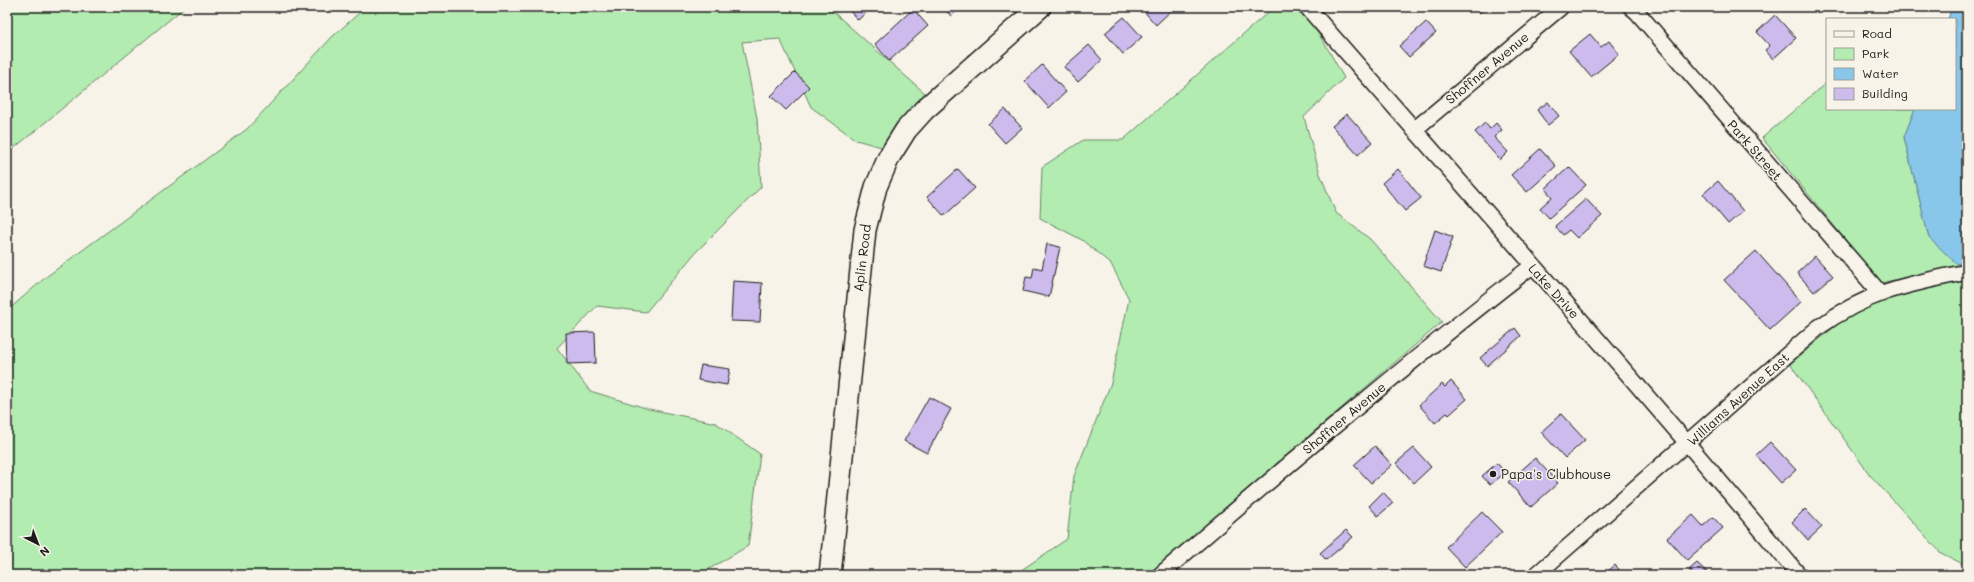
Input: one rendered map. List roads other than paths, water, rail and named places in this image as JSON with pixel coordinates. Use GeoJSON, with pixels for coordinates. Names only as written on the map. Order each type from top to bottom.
{"type":"FeatureCollection","features":[{"type":"Feature","properties":{"kind":"street","name":"Aplin Road"},"geometry":{"type":"LineString","coordinates":[[830,575],[865,230],[876,188],[889,157],[906,130],[924,110],[1040,7]]}},
{"type":"Feature","properties":{"kind":"street","name":"Lake Drive"},"geometry":{"type":"LineString","coordinates":[[1307,7],[1688,443],[1689,448],[1799,575]]}},
{"type":"Feature","properties":{"kind":"street","name":"Shoffner Avenue"},"geometry":{"type":"LineString","coordinates":[[1414,130],[1561,7]]}},
{"type":"Feature","properties":{"kind":"street","name":"Park Street"},"geometry":{"type":"LineString","coordinates":[[1631,7],[1880,293]]}},
{"type":"Feature","properties":{"kind":"street","name":"Shoffner Avenue"},"geometry":{"type":"LineString","coordinates":[[1160,575],[1357,407],[1457,324],[1532,266]]}},
{"type":"Feature","properties":{"kind":"street","name":"Williams Avenue East"},"geometry":{"type":"LineString","coordinates":[[1536,575],[1819,327],[1836,315],[1880,293],[1897,287],[1967,272]]}},
{"type":"Feature","properties":{"kind":"water"},"geometry":{"type":"Polygon","coordinates":[[[1952,7],[1967,7],[1967,261],[1957,264],[1929,238],[1904,137],[1915,110],[1956,110],[1956,18],[1948,18],[1952,7]]]}},
{"type":"Feature","properties":{"kind":"place","name":"Papa's Clubhouse"},"geometry":{"type":"Point","coordinates":[1493,474]}}]}
